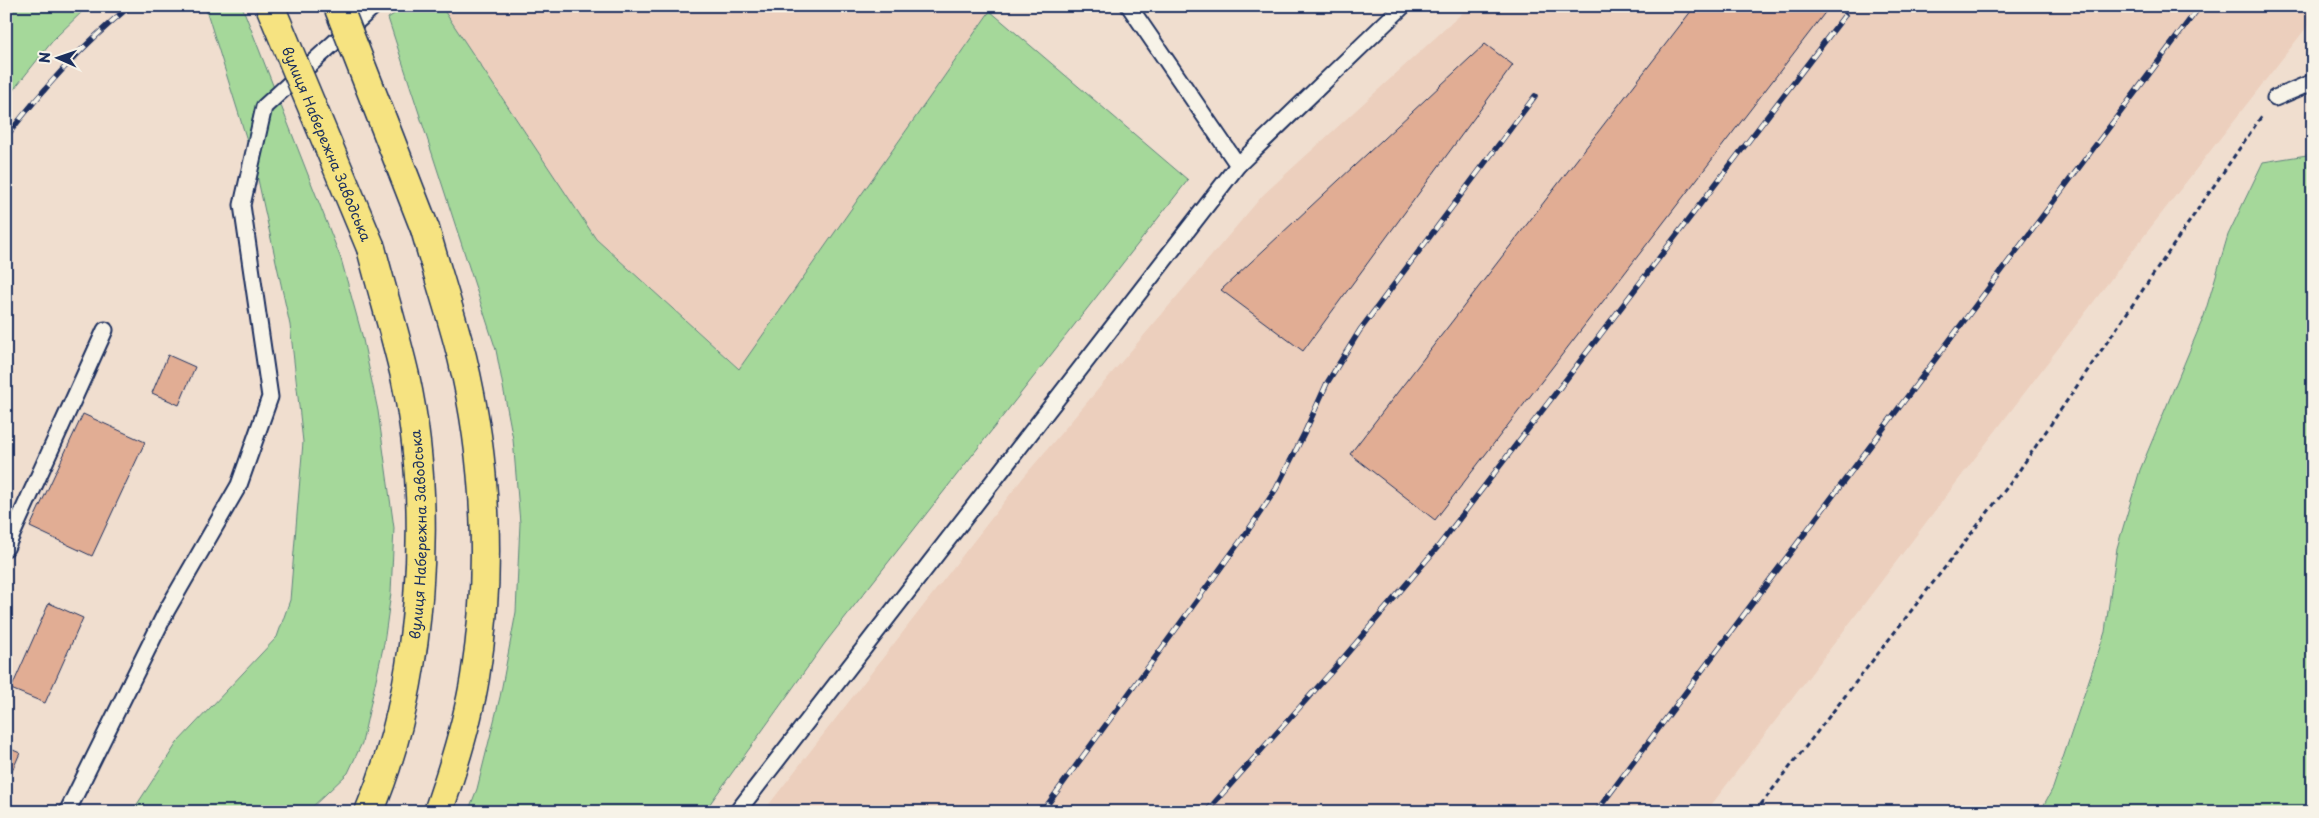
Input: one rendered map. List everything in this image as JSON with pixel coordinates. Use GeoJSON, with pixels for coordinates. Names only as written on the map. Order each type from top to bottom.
{"type":"FeatureCollection","features":[{"type":"Feature","properties":{"kind":"main road","name":"вулиця Набережна Заводська"},"geometry":{"type":"LineString","coordinates":[[270,6],[371,248],[405,377],[416,446],[421,537],[417,611],[410,662],[398,722],[366,807]]}},
{"type":"Feature","properties":{"kind":"main road"},"geometry":{"type":"LineString","coordinates":[[338,6],[425,229],[462,358],[476,434],[485,526],[482,617],[475,678],[438,812]]}},
{"type":"Feature","properties":{"kind":"lane"},"geometry":{"type":"LineString","coordinates":[[67,812],[167,610],[238,484],[270,396],[242,205],[264,107],[374,6]]}},
{"type":"Feature","properties":{"kind":"lane"},"geometry":{"type":"LineString","coordinates":[[1129,6],[1238,165]]}},
{"type":"Feature","properties":{"kind":"lane"},"geometry":{"type":"LineString","coordinates":[[737,812],[1238,165],[1404,6]]}},
{"type":"Feature","properties":{"kind":"lane"},"geometry":{"type":"LineString","coordinates":[[2274,98],[2313,82]]}},
{"type":"Feature","properties":{"kind":"lane"},"geometry":{"type":"LineString","coordinates":[[6,548],[106,330]]}},
{"type":"Feature","properties":{"kind":"path"},"geometry":{"type":"LineString","coordinates":[[1755,812],[2012,481],[2274,98]]}},
{"type":"Feature","properties":{"kind":"shaded area"},"geometry":{"type":"Polygon","coordinates":[[[441,6],[994,6],[740,369],[596,239],[441,6]]]}},
{"type":"Feature","properties":{"kind":"shaded area"},"geometry":{"type":"Polygon","coordinates":[[[1470,6],[2313,6],[2313,19],[2130,254],[1706,812],[763,812],[1022,479],[1263,195],[1470,6]]]}},
{"type":"Feature","properties":{"kind":"green space"},"geometry":{"type":"Polygon","coordinates":[[[6,6],[88,6],[55,38],[6,99],[6,6]]]}},
{"type":"Feature","properties":{"kind":"green space"},"geometry":{"type":"Polygon","coordinates":[[[205,6],[242,6],[341,259],[362,335],[378,411],[394,528],[391,593],[384,643],[362,743],[348,773],[307,812],[132,812],[177,743],[277,637],[290,600],[303,442],[290,325],[255,166],[205,6]]]}},
{"type":"Feature","properties":{"kind":"green space"},"geometry":{"type":"Polygon","coordinates":[[[406,6],[441,6],[596,239],[739,369],[990,11],[1188,180],[825,643],[704,812],[468,812],[477,789],[500,697],[516,612],[520,523],[513,439],[496,350],[388,18],[406,6]]]}},
{"type":"Feature","properties":{"kind":"green space"},"geometry":{"type":"Polygon","coordinates":[[[2313,154],[2313,812],[2040,812],[2053,788],[2105,632],[2117,548],[2140,470],[2204,316],[2228,235],[2263,162],[2313,154]]]}},
{"type":"Feature","properties":{"kind":"building"},"geometry":{"type":"Polygon","coordinates":[[[1695,6],[1830,6],[1435,520],[1350,454],[1695,6]]]}},
{"type":"Feature","properties":{"kind":"building"},"geometry":{"type":"Polygon","coordinates":[[[1485,44],[1513,65],[1303,351],[1221,290],[1485,44]]]}},
{"type":"Feature","properties":{"kind":"building"},"geometry":{"type":"Polygon","coordinates":[[[168,355],[195,367],[179,405],[152,393],[168,355]]]}},
{"type":"Feature","properties":{"kind":"building"},"geometry":{"type":"Polygon","coordinates":[[[83,414],[145,442],[92,556],[30,527],[83,414]]]}},
{"type":"Feature","properties":{"kind":"building"},"geometry":{"type":"Polygon","coordinates":[[[49,603],[83,618],[45,703],[11,689],[49,603]]]}},
{"type":"Feature","properties":{"kind":"building"},"geometry":{"type":"Polygon","coordinates":[[[6,747],[20,753],[6,785],[6,747]]]}},
{"type":"Feature","properties":{"kind":"railway"},"geometry":{"type":"LineString","coordinates":[[6,137],[64,68],[130,6]]}},
{"type":"Feature","properties":{"kind":"railway"},"geometry":{"type":"LineString","coordinates":[[1596,812],[2200,6]]}},
{"type":"Feature","properties":{"kind":"railway"},"geometry":{"type":"LineString","coordinates":[[1206,812],[1333,670],[1437,548],[1845,15]]}},
{"type":"Feature","properties":{"kind":"railway"},"geometry":{"type":"LineString","coordinates":[[1042,812],[1247,532],[1276,489],[1327,383],[1360,330],[1535,96]]}}]}
